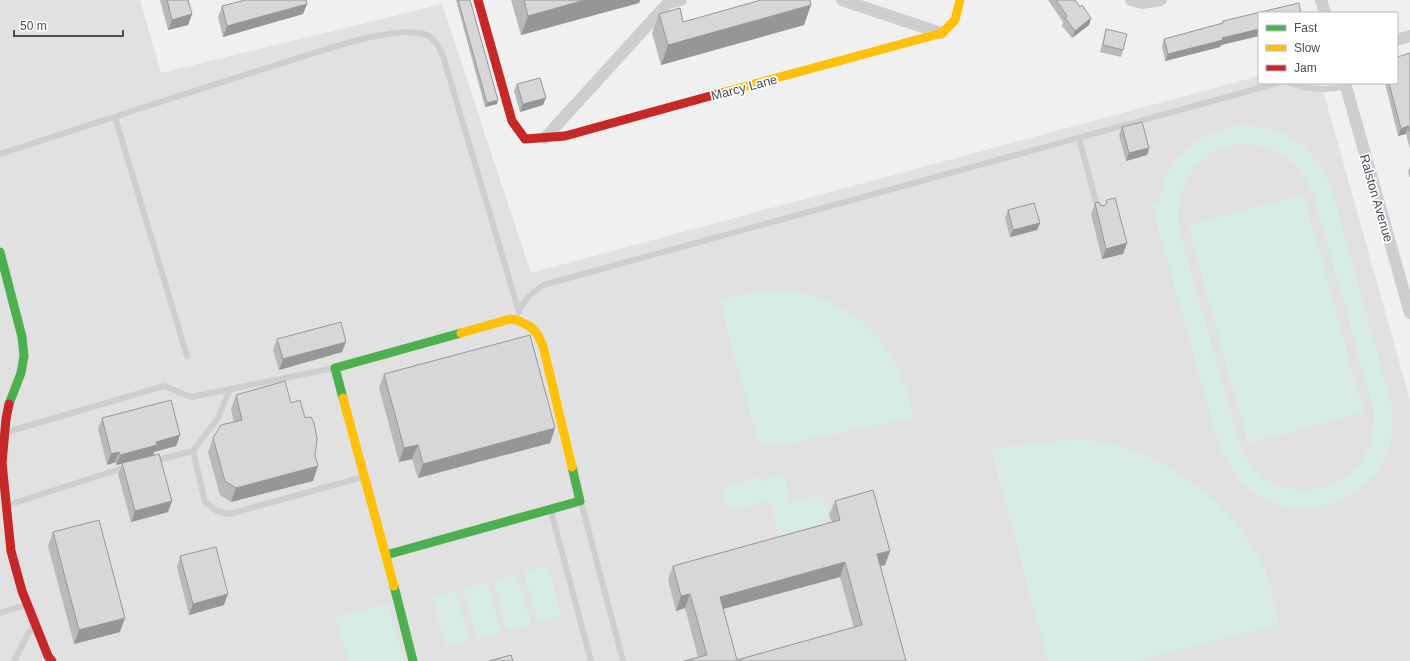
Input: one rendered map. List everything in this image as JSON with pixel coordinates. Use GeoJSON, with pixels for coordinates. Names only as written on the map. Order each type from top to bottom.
{"type":"FeatureCollection","features":[{"type":"Feature","properties":{"kind":"street","name":"Marcy Lane"},"geometry":{"type":"LineString","coordinates":[[478,0],[512,120],[525,139],[565,136],[942,33]]}},
{"type":"Feature","properties":{"kind":"street"},"geometry":{"type":"LineString","coordinates":[[545,138],[669,2],[681,0]]}},
{"type":"Feature","properties":{"kind":"street"},"geometry":{"type":"LineString","coordinates":[[842,0],[942,33],[955,20],[960,0]]}},
{"type":"Feature","properties":{"kind":"street"},"geometry":{"type":"LineString","coordinates":[[1131,0],[1142,3],[1161,0]]}},
{"type":"Feature","properties":{"kind":"street"},"geometry":{"type":"LineString","coordinates":[[1322,0],[1325,12]]}},
{"type":"Feature","properties":{"kind":"street"},"geometry":{"type":"LineString","coordinates":[[1398,40],[1410,36]]}},
{"type":"Feature","properties":{"kind":"street","name":"Ralston Avenue"},"geometry":{"type":"LineString","coordinates":[[1345,85],[1410,313]]}},
{"type":"Feature","properties":{"kind":"street"},"geometry":{"type":"LineString","coordinates":[[0,252],[22,337],[24,356],[21,373],[10,400],[6,419],[2,463],[3,505],[22,591],[48,656],[52,661]]}},
{"type":"Feature","properties":{"kind":"street"},"geometry":{"type":"LineString","coordinates":[[386,555],[580,501],[543,346],[537,332],[522,320],[510,319],[335,368],[413,661]]}},
{"type":"Feature","properties":{"kind":"lane"},"geometry":{"type":"LineString","coordinates":[[0,154],[237,77],[362,39],[403,32],[424,34],[434,39],[442,56],[522,320]]}},
{"type":"Feature","properties":{"kind":"lane"},"geometry":{"type":"LineString","coordinates":[[519,310],[529,296],[543,285],[1274,84]]}},
{"type":"Feature","properties":{"kind":"lane"},"geometry":{"type":"LineString","coordinates":[[1293,84],[1315,89],[1331,90],[1345,85]]}},
{"type":"Feature","properties":{"kind":"lane"},"geometry":{"type":"LineString","coordinates":[[115,117],[187,356]]}},
{"type":"Feature","properties":{"kind":"lane"},"geometry":{"type":"LineString","coordinates":[[1079,138],[1099,212]]}},
{"type":"Feature","properties":{"kind":"lane"},"geometry":{"type":"LineString","coordinates":[[5,433],[164,386],[190,397],[335,368]]}},
{"type":"Feature","properties":{"kind":"lane"},"geometry":{"type":"LineString","coordinates":[[148,462],[193,450],[218,418],[230,389]]}},
{"type":"Feature","properties":{"kind":"lane"},"geometry":{"type":"LineString","coordinates":[[193,450],[205,502],[217,511],[229,514],[365,477]]}},
{"type":"Feature","properties":{"kind":"lane"},"geometry":{"type":"LineString","coordinates":[[3,505],[112,471],[133,466]]}},
{"type":"Feature","properties":{"kind":"lane"},"geometry":{"type":"LineString","coordinates":[[580,501],[623,661]]}},
{"type":"Feature","properties":{"kind":"lane"},"geometry":{"type":"LineString","coordinates":[[551,509],[591,661]]}},
{"type":"Feature","properties":{"kind":"lane"},"geometry":{"type":"LineString","coordinates":[[0,613],[27,604]]}},
{"type":"Feature","properties":{"kind":"lane"},"geometry":{"type":"LineString","coordinates":[[14,661],[34,622]]}},
{"type":"Feature","properties":{"kind":"shaded area"},"geometry":{"type":"Polygon","coordinates":[[[0,0],[140,0],[161,73],[442,4],[531,273],[1258,76],[1258,84],[1321,84],[1410,400],[1410,661],[0,661],[0,0]]]}},
{"type":"Feature","properties":{"kind":"green space"},"geometry":{"type":"Polygon","coordinates":[[[1243,125],[1259,127],[1286,135],[1308,150],[1324,173],[1331,188],[1391,402],[1391,437],[1385,458],[1374,475],[1360,489],[1342,499],[1324,506],[1304,508],[1284,506],[1265,499],[1243,484],[1229,464],[1220,448],[1151,203],[1159,201],[1166,176],[1180,155],[1188,147],[1208,135],[1231,127],[1243,125]],[[1244,144],[1227,147],[1213,153],[1201,161],[1185,184],[1180,198],[1178,213],[1179,230],[1242,451],[1255,468],[1271,482],[1285,488],[1300,490],[1315,489],[1329,485],[1342,478],[1354,469],[1363,458],[1370,444],[1372,435],[1374,421],[1373,407],[1314,196],[1309,184],[1295,165],[1287,158],[1278,152],[1257,145],[1244,144]]]}},
{"type":"Feature","properties":{"kind":"green space"},"geometry":{"type":"Polygon","coordinates":[[[1303,194],[1364,412],[1248,444],[1188,226],[1303,194]]]}},
{"type":"Feature","properties":{"kind":"green space"},"geometry":{"type":"Polygon","coordinates":[[[789,290],[816,297],[837,306],[870,328],[893,358],[902,376],[913,418],[769,447],[758,441],[719,299],[761,291],[789,290]]]}},
{"type":"Feature","properties":{"kind":"green space"},"geometry":{"type":"Polygon","coordinates":[[[1087,440],[1114,445],[1141,453],[1170,468],[1206,492],[1238,523],[1265,568],[1279,624],[1135,661],[1048,661],[991,449],[1058,441],[1087,440]]]}},
{"type":"Feature","properties":{"kind":"green space"},"geometry":{"type":"Polygon","coordinates":[[[781,474],[784,477],[789,499],[792,502],[815,496],[824,498],[829,515],[818,525],[795,532],[793,535],[784,538],[774,523],[772,517],[775,513],[772,505],[764,501],[733,512],[721,501],[726,487],[757,477],[766,482],[774,476],[781,474]]]}},
{"type":"Feature","properties":{"kind":"green space"},"geometry":{"type":"Polygon","coordinates":[[[548,566],[561,616],[538,623],[524,572],[548,566]]]}},
{"type":"Feature","properties":{"kind":"green space"},"geometry":{"type":"Polygon","coordinates":[[[517,574],[531,624],[507,631],[493,581],[517,574]]]}},
{"type":"Feature","properties":{"kind":"green space"},"geometry":{"type":"Polygon","coordinates":[[[487,582],[501,633],[477,639],[463,589],[487,582]]]}},
{"type":"Feature","properties":{"kind":"green space"},"geometry":{"type":"Polygon","coordinates":[[[456,591],[469,641],[446,647],[432,597],[456,591]]]}},
{"type":"Feature","properties":{"kind":"green space"},"geometry":{"type":"Polygon","coordinates":[[[388,604],[404,661],[348,661],[336,617],[388,604]]]}},
{"type":"Feature","properties":{"kind":"building"},"geometry":{"type":"Polygon","coordinates":[[[167,0],[188,0],[192,14],[172,20],[167,0]]]}},
{"type":"Feature","properties":{"kind":"building"},"geometry":{"type":"Polygon","coordinates":[[[245,0],[306,0],[307,4],[227,26],[222,6],[245,0]]]}},
{"type":"Feature","properties":{"kind":"building"},"geometry":{"type":"Polygon","coordinates":[[[458,0],[470,0],[498,100],[487,103],[458,0]]]}},
{"type":"Feature","properties":{"kind":"building"},"geometry":{"type":"Polygon","coordinates":[[[524,0],[585,0],[528,16],[524,0]]]}},
{"type":"Feature","properties":{"kind":"building"},"geometry":{"type":"Polygon","coordinates":[[[761,0],[810,0],[811,5],[668,45],[659,14],[680,8],[683,22],[761,0]]]}},
{"type":"Feature","properties":{"kind":"building"},"geometry":{"type":"Polygon","coordinates":[[[1056,0],[1075,0],[1080,7],[1082,5],[1091,18],[1075,31],[1065,18],[1067,16],[1056,0]]]}},
{"type":"Feature","properties":{"kind":"building"},"geometry":{"type":"Polygon","coordinates":[[[1299,3],[1301,12],[1261,12],[1299,3]]]}},
{"type":"Feature","properties":{"kind":"building"},"geometry":{"type":"Polygon","coordinates":[[[1258,13],[1258,29],[1168,54],[1164,39],[1223,23],[1223,21],[1258,13]]]}},
{"type":"Feature","properties":{"kind":"building"},"geometry":{"type":"Polygon","coordinates":[[[1106,29],[1127,34],[1123,50],[1103,45],[1106,29]]]}},
{"type":"Feature","properties":{"kind":"building"},"geometry":{"type":"Polygon","coordinates":[[[1410,53],[1410,132],[1408,126],[1401,129],[1389,84],[1398,84],[1398,57],[1410,53]]]}},
{"type":"Feature","properties":{"kind":"building"},"geometry":{"type":"Polygon","coordinates":[[[540,78],[546,98],[523,104],[517,84],[540,78]]]}},
{"type":"Feature","properties":{"kind":"building"},"geometry":{"type":"Polygon","coordinates":[[[1142,122],[1149,148],[1129,153],[1122,127],[1142,122]]]}},
{"type":"Feature","properties":{"kind":"building"},"geometry":{"type":"Polygon","coordinates":[[[1115,198],[1127,243],[1106,249],[1095,203],[1099,202],[1100,205],[1104,206],[1107,200],[1115,198]]]}},
{"type":"Feature","properties":{"kind":"building"},"geometry":{"type":"Polygon","coordinates":[[[1034,203],[1040,223],[1013,230],[1008,210],[1034,203]]]}},
{"type":"Feature","properties":{"kind":"building"},"geometry":{"type":"Polygon","coordinates":[[[341,322],[346,342],[283,359],[277,339],[341,322]]]}},
{"type":"Feature","properties":{"kind":"building"},"geometry":{"type":"Polygon","coordinates":[[[530,335],[555,428],[423,464],[418,445],[404,448],[384,374],[530,335]]]}},
{"type":"Feature","properties":{"kind":"building"},"geometry":{"type":"Polygon","coordinates":[[[285,381],[291,403],[300,400],[305,418],[311,417],[314,423],[317,439],[315,455],[318,466],[236,488],[225,481],[213,438],[221,425],[242,420],[236,395],[285,381]]]}},
{"type":"Feature","properties":{"kind":"building"},"geometry":{"type":"Polygon","coordinates":[[[171,400],[180,435],[156,442],[157,445],[120,455],[119,452],[111,454],[102,418],[171,400]]]}},
{"type":"Feature","properties":{"kind":"building"},"geometry":{"type":"Polygon","coordinates":[[[159,454],[172,501],[135,511],[122,463],[159,454]]]}},
{"type":"Feature","properties":{"kind":"building"},"geometry":{"type":"Polygon","coordinates":[[[873,490],[890,551],[877,554],[906,661],[684,661],[707,655],[690,594],[681,596],[673,566],[840,520],[835,501],[873,490]],[[845,562],[720,597],[737,660],[862,625],[845,562]]]}},
{"type":"Feature","properties":{"kind":"building"},"geometry":{"type":"Polygon","coordinates":[[[99,520],[125,618],[79,630],[53,532],[99,520]]]}},
{"type":"Feature","properties":{"kind":"building"},"geometry":{"type":"Polygon","coordinates":[[[216,547],[228,594],[193,604],[180,556],[216,547]]]}},
{"type":"Feature","properties":{"kind":"building"},"geometry":{"type":"Polygon","coordinates":[[[511,655],[513,661],[489,661],[511,655]]]}},
{"type":"Feature","properties":{"kind":"traffic: fast"},"geometry":{"type":"LineString","coordinates":[[0,252],[22,337],[24,356],[21,373],[9,404]]}},
{"type":"Feature","properties":{"kind":"traffic: fast"},"geometry":{"type":"LineString","coordinates":[[343,398],[335,368],[461,333]]}},
{"type":"Feature","properties":{"kind":"traffic: fast"},"geometry":{"type":"LineString","coordinates":[[386,555],[580,501],[572,467]]}},
{"type":"Feature","properties":{"kind":"traffic: fast"},"geometry":{"type":"LineString","coordinates":[[394,586],[413,661]]}},
{"type":"Feature","properties":{"kind":"traffic: slow"},"geometry":{"type":"LineString","coordinates":[[721,93],[942,33],[955,20],[960,0]]}},
{"type":"Feature","properties":{"kind":"traffic: slow"},"geometry":{"type":"LineString","coordinates":[[461,333],[510,319],[517,320],[531,327],[538,335],[543,346],[572,467]]}},
{"type":"Feature","properties":{"kind":"traffic: slow"},"geometry":{"type":"LineString","coordinates":[[343,398],[394,586]]}},
{"type":"Feature","properties":{"kind":"traffic: jam"},"geometry":{"type":"LineString","coordinates":[[478,0],[512,121],[525,139],[565,136],[721,93]]}},
{"type":"Feature","properties":{"kind":"traffic: jam"},"geometry":{"type":"LineString","coordinates":[[9,404],[6,419],[2,463],[11,551],[22,591],[48,656],[52,661]]}}]}
